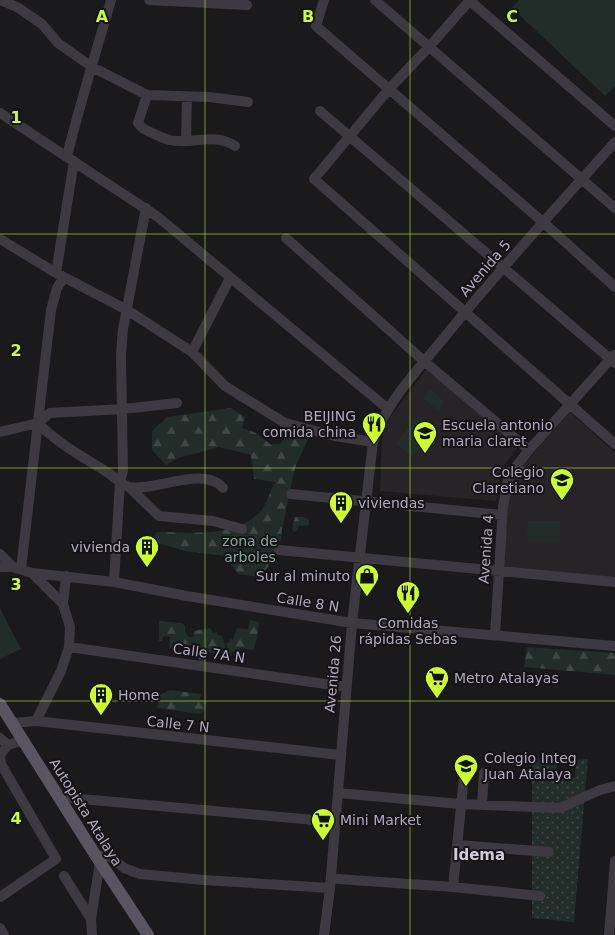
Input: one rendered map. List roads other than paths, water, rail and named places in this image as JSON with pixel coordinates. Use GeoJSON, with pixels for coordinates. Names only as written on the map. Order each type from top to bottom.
{"type":"FeatureCollection","features":[{"type":"Feature","properties":{"kind":"main road","name":"Autopista Atalaya"},"geometry":{"type":"LineString","coordinates":[[1,710],[13,723],[148,935]]}},
{"type":"Feature","properties":{"kind":"street"},"geometry":{"type":"LineString","coordinates":[[0,0],[18,7],[42,24],[58,43],[92,67],[147,94],[209,97],[248,102]]}},
{"type":"Feature","properties":{"kind":"street"},"geometry":{"type":"LineString","coordinates":[[17,568],[38,423],[51,310],[60,275],[71,158],[79,109],[111,0]]}},
{"type":"Feature","properties":{"kind":"street"},"geometry":{"type":"LineString","coordinates":[[149,0],[247,5]]}},
{"type":"Feature","properties":{"kind":"street"},"geometry":{"type":"LineString","coordinates":[[324,0],[316,26],[543,222],[615,287]]}},
{"type":"Feature","properties":{"kind":"street"},"geometry":{"type":"LineString","coordinates":[[375,0],[615,208]]}},
{"type":"Feature","properties":{"kind":"street"},"geometry":{"type":"LineString","coordinates":[[615,126],[470,0],[389,89],[314,179],[615,444]]}},
{"type":"Feature","properties":{"kind":"street"},"geometry":{"type":"LineString","coordinates":[[147,94],[138,122],[140,126],[152,134],[170,140],[218,140],[235,146]]}},
{"type":"Feature","properties":{"kind":"street"},"geometry":{"type":"LineString","coordinates":[[186,140],[188,96]]}},
{"type":"Feature","properties":{"kind":"street"},"geometry":{"type":"LineString","coordinates":[[320,111],[613,359]]}},
{"type":"Feature","properties":{"kind":"street"},"geometry":{"type":"LineString","coordinates":[[0,114],[146,208],[386,413]]}},
{"type":"Feature","properties":{"kind":"street","name":"Avenida 5"},"geometry":{"type":"LineString","coordinates":[[386,413],[424,362],[503,267],[615,142]]}},
{"type":"Feature","properties":{"kind":"street"},"geometry":{"type":"LineString","coordinates":[[114,582],[124,484],[121,355],[123,329],[146,208]]}},
{"type":"Feature","properties":{"kind":"street"},"geometry":{"type":"LineString","coordinates":[[0,238],[60,275],[127,310],[192,352],[225,386],[285,422],[335,436],[373,442]]}},
{"type":"Feature","properties":{"kind":"street"},"geometry":{"type":"LineString","coordinates":[[286,238],[424,362],[529,450]]}},
{"type":"Feature","properties":{"kind":"street"},"geometry":{"type":"LineString","coordinates":[[192,352],[230,278]]}},
{"type":"Feature","properties":{"kind":"street","name":"Avenida 4"},"geometry":{"type":"LineString","coordinates":[[495,636],[502,515],[504,493],[508,480],[529,450],[569,404],[613,359]]}},
{"type":"Feature","properties":{"kind":"street"},"geometry":{"type":"LineString","coordinates":[[0,432],[38,423],[50,413],[123,409],[177,403]]}},
{"type":"Feature","properties":{"kind":"street","name":"Avenida 26"},"geometry":{"type":"LineString","coordinates":[[324,935],[336,822],[352,623],[373,442],[378,426],[386,413]]}},
{"type":"Feature","properties":{"kind":"street"},"geometry":{"type":"LineString","coordinates":[[38,423],[50,435],[124,484],[159,516],[213,521],[242,529]]}},
{"type":"Feature","properties":{"kind":"street"},"geometry":{"type":"LineString","coordinates":[[124,484],[156,486],[195,478],[217,482],[223,488]]}},
{"type":"Feature","properties":{"kind":"street"},"geometry":{"type":"LineString","coordinates":[[291,494],[502,515]]}},
{"type":"Feature","properties":{"kind":"street"},"geometry":{"type":"LineString","coordinates":[[279,550],[615,582]]}},
{"type":"Feature","properties":{"kind":"street"},"geometry":{"type":"LineString","coordinates":[[0,554],[17,568]]}},
{"type":"Feature","properties":{"kind":"street","name":"Calle 8 N"},"geometry":{"type":"LineString","coordinates":[[0,567],[17,568],[32,573],[114,582],[352,623],[615,646]]}},
{"type":"Feature","properties":{"kind":"street"},"geometry":{"type":"LineString","coordinates":[[32,573],[63,604]]}},
{"type":"Feature","properties":{"kind":"street"},"geometry":{"type":"LineString","coordinates":[[36,722],[61,671],[69,646],[70,627],[63,604],[66,576]]}},
{"type":"Feature","properties":{"kind":"street","name":"Calle 7A N"},"geometry":{"type":"LineString","coordinates":[[69,646],[346,687]]}},
{"type":"Feature","properties":{"kind":"street","name":"Calle 7 N"},"geometry":{"type":"LineString","coordinates":[[13,723],[36,722],[340,755]]}},
{"type":"Feature","properties":{"kind":"street"},"geometry":{"type":"LineString","coordinates":[[0,897],[56,859],[1,764],[0,755],[4,742],[24,740]]}},
{"type":"Feature","properties":{"kind":"street"},"geometry":{"type":"LineString","coordinates":[[453,887],[465,766]]}},
{"type":"Feature","properties":{"kind":"street"},"geometry":{"type":"LineString","coordinates":[[482,804],[484,773]]}},
{"type":"Feature","properties":{"kind":"street"},"geometry":{"type":"LineString","coordinates":[[338,794],[460,804],[560,808],[600,790],[615,786]]}},
{"type":"Feature","properties":{"kind":"street"},"geometry":{"type":"LineString","coordinates":[[59,797],[336,822]]}},
{"type":"Feature","properties":{"kind":"street"},"geometry":{"type":"LineString","coordinates":[[457,845],[549,852]]}},
{"type":"Feature","properties":{"kind":"street"},"geometry":{"type":"LineString","coordinates":[[92,935],[91,919],[98,859],[107,856],[124,868],[140,874],[330,888]]}},
{"type":"Feature","properties":{"kind":"street"},"geometry":{"type":"LineString","coordinates":[[609,935],[612,920],[615,861]]}},
{"type":"Feature","properties":{"kind":"street"},"geometry":{"type":"LineString","coordinates":[[64,876],[91,919]]}},
{"type":"Feature","properties":{"kind":"street"},"geometry":{"type":"LineString","coordinates":[[338,879],[453,887],[540,896]]}},
{"type":"Feature","properties":{"kind":"street"},"geometry":{"type":"LineString","coordinates":[[0,928],[4,935]]}},
{"type":"Feature","properties":{"kind":"place","name":"BEIJING comida china"},"geometry":{"type":"Point","coordinates":[374,445]}},
{"type":"Feature","properties":{"kind":"place","name":"Escuela antonio maria claret"},"geometry":{"type":"Point","coordinates":[425,454]}},
{"type":"Feature","properties":{"kind":"place","name":"Colegio Claretiano"},"geometry":{"type":"Point","coordinates":[562,501]}},
{"type":"Feature","properties":{"kind":"place","name":"viviendas"},"geometry":{"type":"Point","coordinates":[341,524]}},
{"type":"Feature","properties":{"kind":"place","name":"vivienda"},"geometry":{"type":"Point","coordinates":[147,568]}},
{"type":"Feature","properties":{"kind":"place","name":"Sur al minuto"},"geometry":{"type":"Point","coordinates":[367,597]}},
{"type":"Feature","properties":{"kind":"place","name":"Comidas rápidas Sebas"},"geometry":{"type":"Point","coordinates":[408,614]}},
{"type":"Feature","properties":{"kind":"place","name":"Metro Atalayas"},"geometry":{"type":"Point","coordinates":[437,699]}},
{"type":"Feature","properties":{"kind":"place","name":"Home"},"geometry":{"type":"Point","coordinates":[101,716]}},
{"type":"Feature","properties":{"kind":"place","name":"Colegio Integ Juan Atalaya"},"geometry":{"type":"Point","coordinates":[466,787]}},
{"type":"Feature","properties":{"kind":"place","name":"Mini Market"},"geometry":{"type":"Point","coordinates":[323,841]}},
{"type":"Feature","properties":{"kind":"district","name":"Idema"},"geometry":{"type":"Point","coordinates":[479,855]}},
{"type":"Feature","properties":{"kind":"park label","name":"zona de arboles"},"geometry":{"type":"Point","coordinates":[250,550]}}]}
